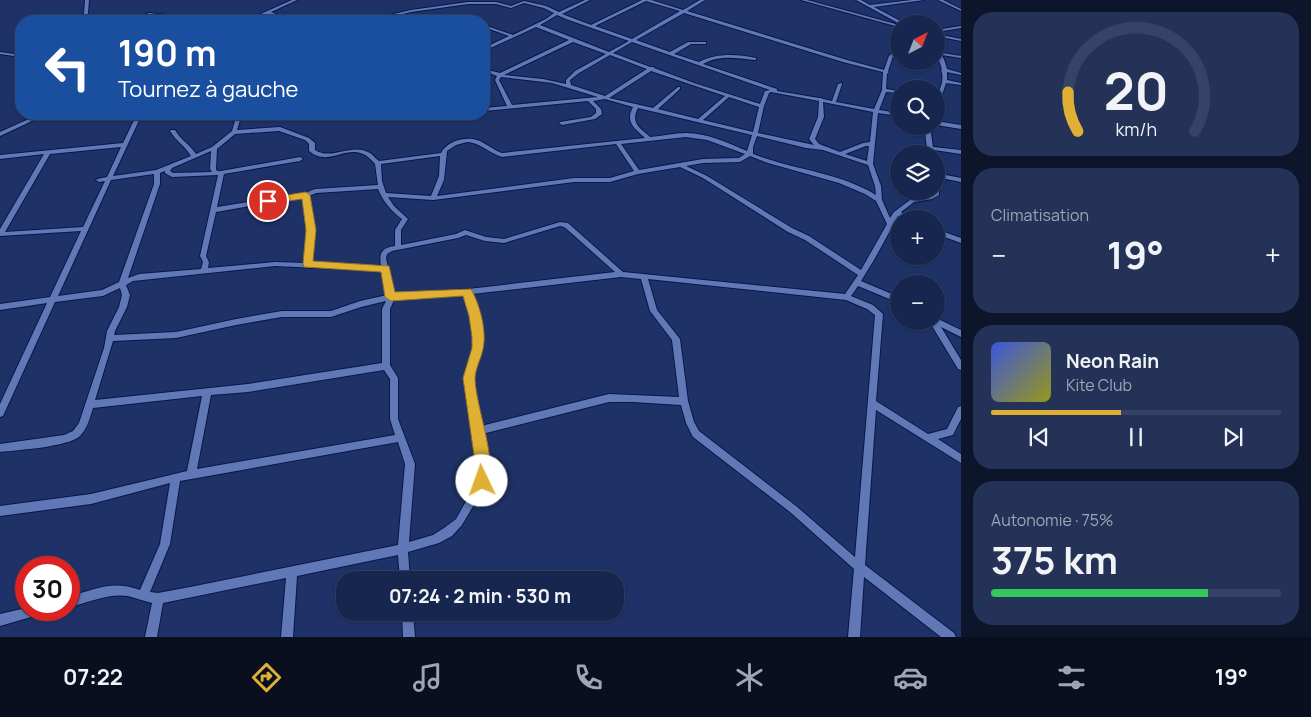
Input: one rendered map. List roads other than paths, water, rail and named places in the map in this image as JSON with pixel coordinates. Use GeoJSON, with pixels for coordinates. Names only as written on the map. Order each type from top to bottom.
{"type":"FeatureCollection","features":[{"type":"Feature","properties":{"kind":"street"},"geometry":{"type":"LineString","coordinates":[[85,15],[87,0]]}},
{"type":"Feature","properties":{"kind":"street"},"geometry":{"type":"LineString","coordinates":[[261,15],[295,0]]}},
{"type":"Feature","properties":{"kind":"street"},"geometry":{"type":"LineString","coordinates":[[490,47],[588,0]]}},
{"type":"Feature","properties":{"kind":"street"},"geometry":{"type":"LineString","coordinates":[[592,26],[646,0],[886,72]]}},
{"type":"Feature","properties":{"kind":"street"},"geometry":{"type":"LineString","coordinates":[[569,85],[568,80],[577,72],[684,12],[701,0]]}},
{"type":"Feature","properties":{"kind":"street"},"geometry":{"type":"LineString","coordinates":[[803,0],[890,24]]}},
{"type":"Feature","properties":{"kind":"street"},"geometry":{"type":"LineString","coordinates":[[858,0],[890,17]]}},
{"type":"Feature","properties":{"kind":"street"},"geometry":{"type":"LineString","coordinates":[[870,6],[922,0]]}},
{"type":"Feature","properties":{"kind":"street"},"geometry":{"type":"LineString","coordinates":[[940,0],[961,10]]}},
{"type":"Feature","properties":{"kind":"street"},"geometry":{"type":"LineString","coordinates":[[392,15],[411,10],[468,3],[496,3],[511,7],[521,2],[528,2],[545,7],[557,14],[777,91],[890,113]]}},
{"type":"Feature","properties":{"kind":"street"},"geometry":{"type":"LineString","coordinates":[[947,3],[961,2]]}},
{"type":"Feature","properties":{"kind":"street"},"geometry":{"type":"LineString","coordinates":[[268,12],[276,15]]}},
{"type":"Feature","properties":{"kind":"street"},"geometry":{"type":"LineString","coordinates":[[536,25],[573,40],[760,106]]}},
{"type":"Feature","properties":{"kind":"street"},"geometry":{"type":"LineString","coordinates":[[945,30],[961,27]]}},
{"type":"Feature","properties":{"kind":"street"},"geometry":{"type":"LineString","coordinates":[[490,28],[512,36]]}},
{"type":"Feature","properties":{"kind":"street"},"geometry":{"type":"LineString","coordinates":[[945,36],[961,40]]}},
{"type":"Feature","properties":{"kind":"street"},"geometry":{"type":"LineString","coordinates":[[510,107],[497,80],[500,76],[573,40]]}},
{"type":"Feature","properties":{"kind":"street"},"geometry":{"type":"LineString","coordinates":[[670,54],[690,42],[704,43]]}},
{"type":"Feature","properties":{"kind":"street"},"geometry":{"type":"LineString","coordinates":[[0,53],[15,55]]}},
{"type":"Feature","properties":{"kind":"street"},"geometry":{"type":"LineString","coordinates":[[945,54],[961,57]]}},
{"type":"Feature","properties":{"kind":"street"},"geometry":{"type":"LineString","coordinates":[[699,64],[715,56],[724,55],[754,59]]}},
{"type":"Feature","properties":{"kind":"street"},"geometry":{"type":"LineString","coordinates":[[709,67],[715,60],[715,56]]}},
{"type":"Feature","properties":{"kind":"street"},"geometry":{"type":"LineString","coordinates":[[846,297],[862,274],[890,224],[879,200],[878,186],[870,164],[874,144],[876,110],[884,90],[890,59]]}},
{"type":"Feature","properties":{"kind":"street"},"geometry":{"type":"LineString","coordinates":[[490,109],[605,98],[652,68]]}},
{"type":"Feature","properties":{"kind":"street"},"geometry":{"type":"LineString","coordinates":[[945,80],[943,70],[961,74]]}},
{"type":"Feature","properties":{"kind":"street"},"geometry":{"type":"LineString","coordinates":[[490,72],[500,76],[543,80],[569,85],[584,92],[636,106],[806,146],[824,148]]}},
{"type":"Feature","properties":{"kind":"street"},"geometry":{"type":"LineString","coordinates":[[945,81],[961,84]]}},
{"type":"Feature","properties":{"kind":"street"},"geometry":{"type":"LineString","coordinates":[[834,101],[840,84]]}},
{"type":"Feature","properties":{"kind":"street"},"geometry":{"type":"LineString","coordinates":[[654,110],[678,88]]}},
{"type":"Feature","properties":{"kind":"street"},"geometry":{"type":"LineString","coordinates":[[884,90],[890,91]]}},
{"type":"Feature","properties":{"kind":"street"},"geometry":{"type":"LineString","coordinates":[[750,154],[760,106],[768,92],[777,91]]}},
{"type":"Feature","properties":{"kind":"street"},"geometry":{"type":"LineString","coordinates":[[562,123],[599,114],[598,109],[587,100],[584,92]]}},
{"type":"Feature","properties":{"kind":"street"},"geometry":{"type":"LineString","coordinates":[[698,121],[728,96]]}},
{"type":"Feature","properties":{"kind":"street"},"geometry":{"type":"LineString","coordinates":[[821,99],[821,117],[812,139],[817,145],[870,164]]}},
{"type":"Feature","properties":{"kind":"street"},"geometry":{"type":"LineString","coordinates":[[636,106],[631,114],[631,120],[648,138]]}},
{"type":"Feature","properties":{"kind":"street"},"geometry":{"type":"LineString","coordinates":[[1,134],[31,120]]}},
{"type":"Feature","properties":{"kind":"street"},"geometry":{"type":"LineString","coordinates":[[0,413],[136,120]]}},
{"type":"Feature","properties":{"kind":"street"},"geometry":{"type":"LineString","coordinates":[[234,132],[237,120]]}},
{"type":"Feature","properties":{"kind":"street"},"geometry":{"type":"LineString","coordinates":[[945,124],[961,127]]}},
{"type":"Feature","properties":{"kind":"street"},"geometry":{"type":"LineString","coordinates":[[98,180],[157,172],[169,168],[214,148],[234,132],[280,129],[307,139],[312,143],[312,151],[316,155],[325,156],[356,151],[365,152],[378,163],[379,187],[392,210],[405,219],[398,230],[398,248]]}},
{"type":"Feature","properties":{"kind":"street"},"geometry":{"type":"LineString","coordinates":[[173,131],[176,137],[191,150],[194,156]]}},
{"type":"Feature","properties":{"kind":"street"},"geometry":{"type":"LineString","coordinates":[[433,198],[442,172],[443,154],[452,144],[464,141],[475,142],[489,151],[502,155],[648,138],[702,136],[770,162],[822,175],[871,194],[879,200]]}},
{"type":"Feature","properties":{"kind":"street"},"geometry":{"type":"LineString","coordinates":[[617,142],[637,172]]}},
{"type":"Feature","properties":{"kind":"street"},"geometry":{"type":"LineString","coordinates":[[842,153],[865,144],[874,144]]}},
{"type":"Feature","properties":{"kind":"street"},"geometry":{"type":"LineString","coordinates":[[1,158],[123,145]]}},
{"type":"Feature","properties":{"kind":"street"},"geometry":{"type":"LineString","coordinates":[[214,148],[213,169],[215,172],[220,173]]}},
{"type":"Feature","properties":{"kind":"street"},"geometry":{"type":"LineString","coordinates":[[945,151],[961,152]]}},
{"type":"Feature","properties":{"kind":"street"},"geometry":{"type":"LineString","coordinates":[[0,234],[48,153]]}},
{"type":"Feature","properties":{"kind":"street"},"geometry":{"type":"LineString","coordinates":[[378,163],[443,154]]}},
{"type":"Feature","properties":{"kind":"street"},"geometry":{"type":"LineString","coordinates":[[383,195],[433,198],[574,180],[610,180],[637,172],[703,161],[740,160],[750,154]]}},
{"type":"Feature","properties":{"kind":"street"},"geometry":{"type":"LineString","coordinates":[[169,168],[167,172],[172,175],[220,173],[300,159]]}},
{"type":"Feature","properties":{"kind":"street"},"geometry":{"type":"LineString","coordinates":[[680,165],[705,177],[790,230],[807,238],[862,274]]}},
{"type":"Feature","properties":{"kind":"street"},"geometry":{"type":"LineString","coordinates":[[0,448],[65,439],[76,434],[83,425],[91,404],[111,331],[123,308],[126,295],[122,284],[157,184],[157,172]]}},
{"type":"Feature","properties":{"kind":"street"},"geometry":{"type":"LineString","coordinates":[[203,272],[206,262],[202,256],[220,173]]}},
{"type":"Feature","properties":{"kind":"street"},"geometry":{"type":"LineString","coordinates":[[945,174],[961,180]]}},
{"type":"Feature","properties":{"kind":"street"},"geometry":{"type":"LineString","coordinates":[[212,210],[306,195],[315,191],[379,187]]}},
{"type":"Feature","properties":{"kind":"street"},"geometry":{"type":"LineString","coordinates":[[306,195],[311,230],[308,264]]}},
{"type":"Feature","properties":{"kind":"street"},"geometry":{"type":"LineString","coordinates":[[900,210],[913,200]]}},
{"type":"Feature","properties":{"kind":"street"},"geometry":{"type":"LineString","coordinates":[[404,571],[403,549],[410,464],[394,419],[394,378],[386,366],[386,310],[391,297],[384,253],[390,249],[458,236],[465,232],[504,241],[560,224],[566,225],[571,229],[621,274]]}},
{"type":"Feature","properties":{"kind":"street"},"geometry":{"type":"LineString","coordinates":[[0,234],[86,229]]}},
{"type":"Feature","properties":{"kind":"street"},"geometry":{"type":"LineString","coordinates":[[945,235],[961,242]]}},
{"type":"Feature","properties":{"kind":"street"},"geometry":{"type":"LineString","coordinates":[[0,307],[103,293],[139,277],[275,264],[385,268]]}},
{"type":"Feature","properties":{"kind":"street"},"geometry":{"type":"LineString","coordinates":[[110,338],[176,335],[282,314],[331,314],[360,304],[391,297],[468,292],[621,274],[846,297],[870,307],[879,314],[854,637]]}},
{"type":"Feature","properties":{"kind":"street"},"geometry":{"type":"LineString","coordinates":[[644,277],[654,311],[676,339],[684,401],[690,423],[696,434],[793,509],[858,566],[950,637]]}},
{"type":"Feature","properties":{"kind":"street"},"geometry":{"type":"LineString","coordinates":[[856,282],[890,296]]}},
{"type":"Feature","properties":{"kind":"street"},"geometry":{"type":"LineString","coordinates":[[80,599],[114,590],[128,590],[142,596],[158,598],[403,549],[448,532],[459,522],[482,481],[483,469],[469,378],[478,348],[478,337],[475,316],[468,292]]}},
{"type":"Feature","properties":{"kind":"street"},"geometry":{"type":"LineString","coordinates":[[945,326],[961,334]]}},
{"type":"Feature","properties":{"kind":"street"},"geometry":{"type":"LineString","coordinates":[[940,330],[961,367]]}},
{"type":"Feature","properties":{"kind":"street"},"geometry":{"type":"LineString","coordinates":[[91,404],[207,393],[386,366]]}},
{"type":"Feature","properties":{"kind":"street"},"geometry":{"type":"LineString","coordinates":[[190,475],[207,393]]}},
{"type":"Feature","properties":{"kind":"street"},"geometry":{"type":"LineString","coordinates":[[477,431],[609,398],[684,401]]}},
{"type":"Feature","properties":{"kind":"street"},"geometry":{"type":"LineString","coordinates":[[872,403],[961,459]]}},
{"type":"Feature","properties":{"kind":"street"},"geometry":{"type":"LineString","coordinates":[[927,438],[950,432],[961,410]]}},
{"type":"Feature","properties":{"kind":"street"},"geometry":{"type":"LineString","coordinates":[[0,511],[91,499],[176,477],[400,438]]}},
{"type":"Feature","properties":{"kind":"street"},"geometry":{"type":"LineString","coordinates":[[142,596],[165,544],[176,477]]}},
{"type":"Feature","properties":{"kind":"street"},"geometry":{"type":"LineString","coordinates":[[287,637],[292,571]]}},
{"type":"Feature","properties":{"kind":"street"},"geometry":{"type":"LineString","coordinates":[[151,637],[158,598]]}},
{"type":"Feature","properties":{"kind":"street"},"geometry":{"type":"LineString","coordinates":[[0,620],[15,616]]}},
{"type":"Feature","properties":{"kind":"street"},"geometry":{"type":"LineString","coordinates":[[408,621],[409,637]]}}]}
